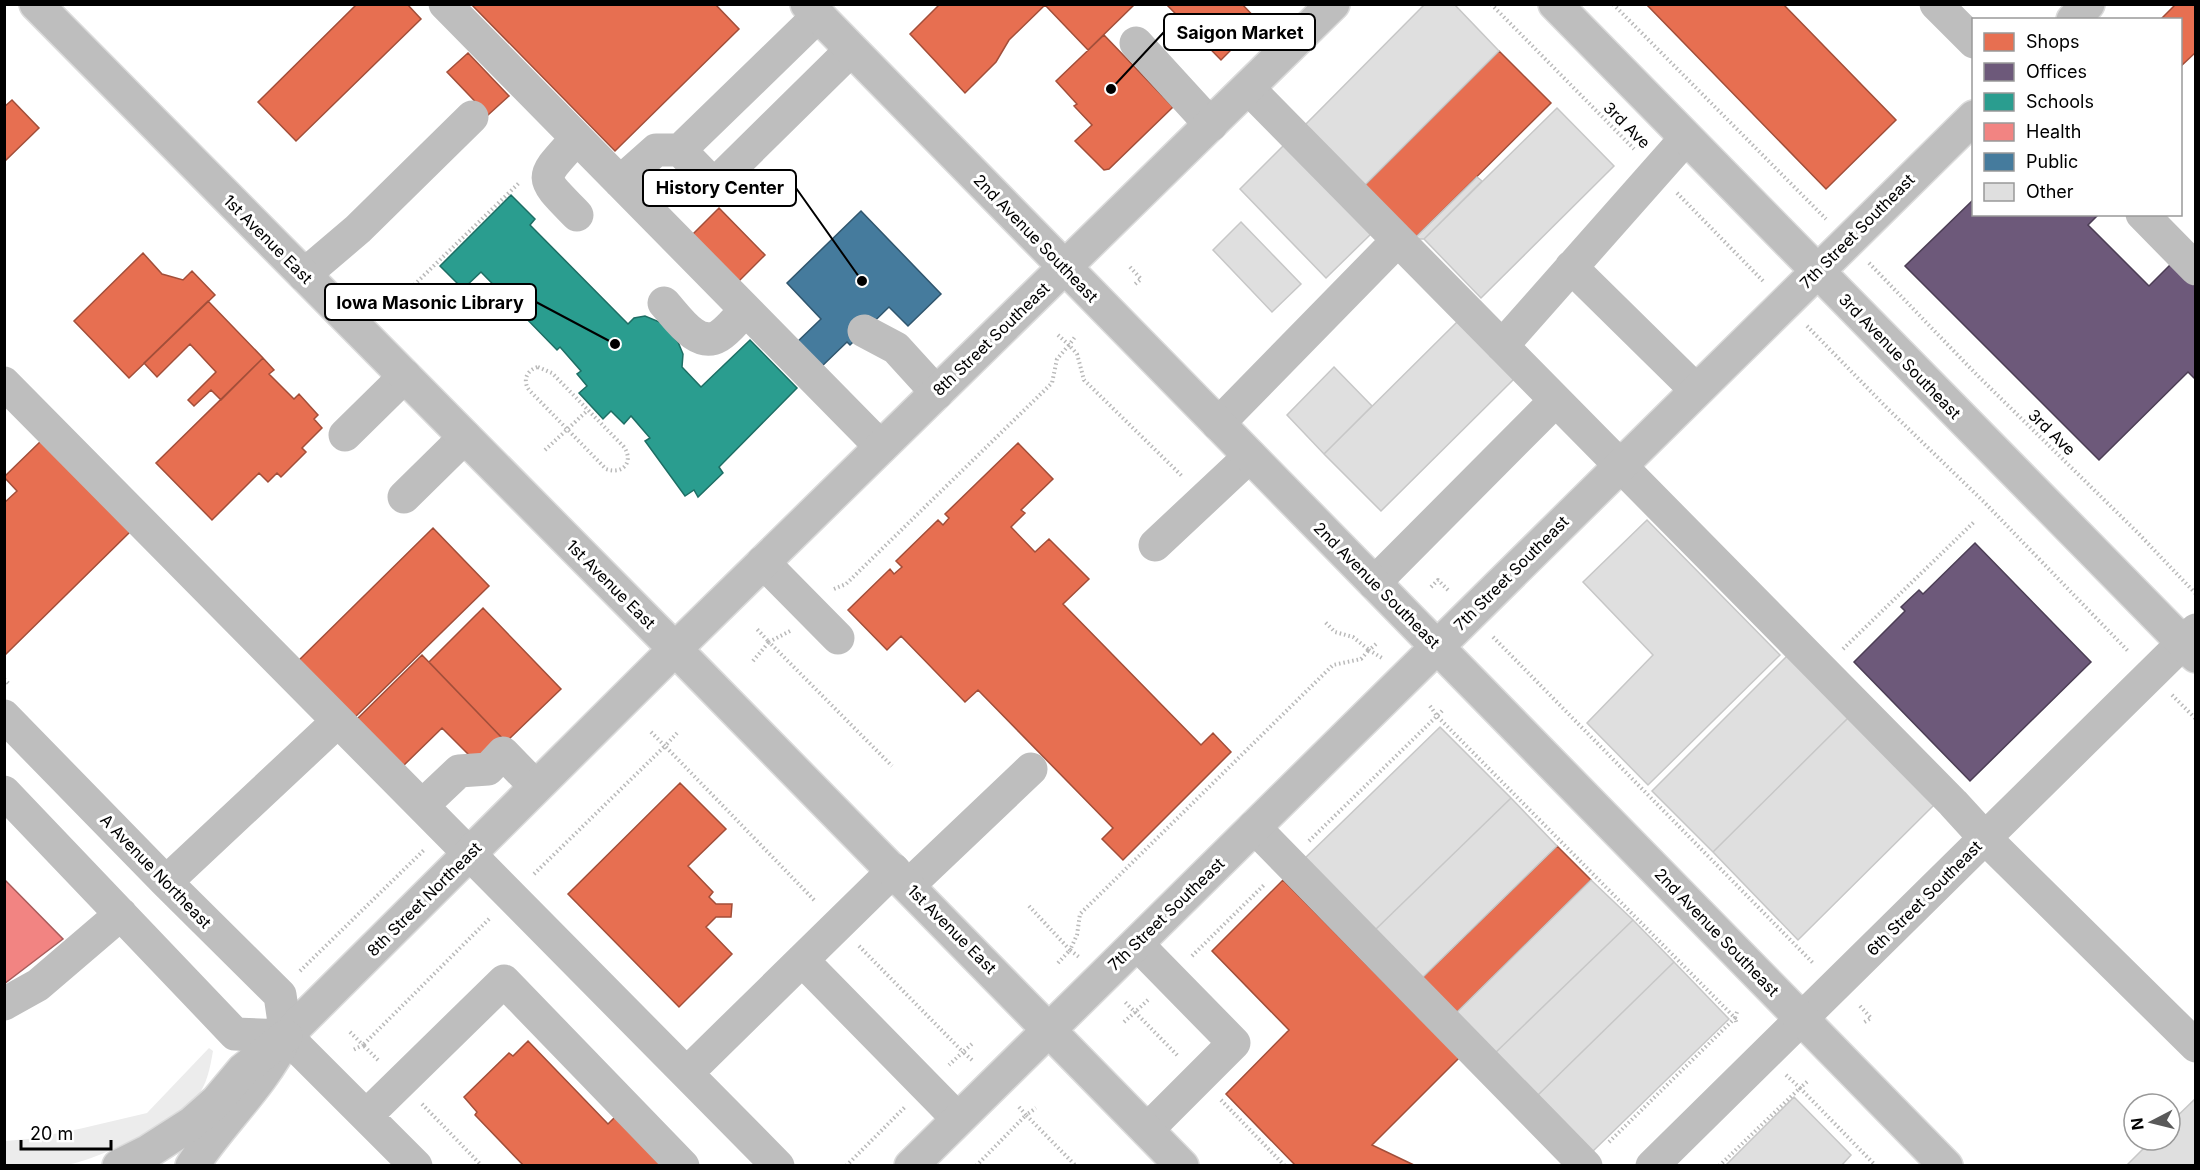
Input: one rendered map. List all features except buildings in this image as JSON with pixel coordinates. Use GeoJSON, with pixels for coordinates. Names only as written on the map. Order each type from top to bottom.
{"type":"FeatureCollection","features":[{"type":"Feature","properties":{"kind":"main road","name":"1st Avenue East"},"geometry":{"type":"LineString","coordinates":[[36,4],[1049,1028],[1182,1166]]}},
{"type":"Feature","properties":{"kind":"main road"},"geometry":{"type":"LineString","coordinates":[[445,4],[881,447]]}},
{"type":"Feature","properties":{"kind":"main road","name":"8th Street Southeast"},"geometry":{"type":"LineString","coordinates":[[675,649],[1333,4]]}},
{"type":"Feature","properties":{"kind":"main road","name":"3rd Avenue Southeast"},"geometry":{"type":"LineString","coordinates":[[1555,4],[1817,271],[2191,643]]}},
{"type":"Feature","properties":{"kind":"main road"},"geometry":{"type":"LineString","coordinates":[[1936,4],[1972,40]]}},
{"type":"Feature","properties":{"kind":"main road"},"geometry":{"type":"LineString","coordinates":[[2075,18],[2088,4]]}},
{"type":"Feature","properties":{"kind":"main road"},"geometry":{"type":"LineString","coordinates":[[681,150],[812,10]]}},
{"type":"Feature","properties":{"kind":"main road","name":"2nd Avenue Southeast"},"geometry":{"type":"LineString","coordinates":[[812,10],[1946,1166]]}},
{"type":"Feature","properties":{"kind":"main road"},"geometry":{"type":"LineString","coordinates":[[1136,43],[1211,124]]}},
{"type":"Feature","properties":{"kind":"main road"},"geometry":{"type":"LineString","coordinates":[[620,182],[656,150],[681,150],[714,185],[851,50]]}},
{"type":"Feature","properties":{"kind":"main road"},"geometry":{"type":"LineString","coordinates":[[1248,88],[1985,838],[2196,1046]]}},
{"type":"Feature","properties":{"kind":"main road"},"geometry":{"type":"LineString","coordinates":[[304,275],[358,229],[472,117]]}},
{"type":"Feature","properties":{"kind":"main road","name":"7th Street Southeast"},"geometry":{"type":"LineString","coordinates":[[910,1166],[1972,119]]}},
{"type":"Feature","properties":{"kind":"main road"},"geometry":{"type":"LineString","coordinates":[[577,138],[549,169],[547,181],[577,215]]}},
{"type":"Feature","properties":{"kind":"main road"},"geometry":{"type":"LineString","coordinates":[[1502,346],[1686,138]]}},
{"type":"Feature","properties":{"kind":"main road"},"geometry":{"type":"LineString","coordinates":[[2144,216],[2196,269]]}},
{"type":"Feature","properties":{"kind":"main road"},"geometry":{"type":"LineString","coordinates":[[1218,424],[1398,240]]}},
{"type":"Feature","properties":{"kind":"main road"},"geometry":{"type":"LineString","coordinates":[[1571,267],[1696,390]]}},
{"type":"Feature","properties":{"kind":"main road"},"geometry":{"type":"LineString","coordinates":[[664,303],[696,337],[706,340],[718,336],[746,310]]}},
{"type":"Feature","properties":{"kind":"main road"},"geometry":{"type":"LineString","coordinates":[[864,332],[896,348],[936,393]]}},
{"type":"Feature","properties":{"kind":"main road"},"geometry":{"type":"LineString","coordinates":[[345,435],[405,376]]}},
{"type":"Feature","properties":{"kind":"main road"},"geometry":{"type":"LineString","coordinates":[[4,383],[41,406],[97,460],[151,543],[264,632],[338,721],[778,1166]]}},
{"type":"Feature","properties":{"kind":"main road"},"geometry":{"type":"LineString","coordinates":[[1374,583],[1555,401]]}},
{"type":"Feature","properties":{"kind":"main road"},"geometry":{"type":"LineString","coordinates":[[404,497],[465,437]]}},
{"type":"Feature","properties":{"kind":"main road"},"geometry":{"type":"LineString","coordinates":[[1155,545],[1250,456]]}},
{"type":"Feature","properties":{"kind":"main road"},"geometry":{"type":"LineString","coordinates":[[763,562],[838,638]]}},
{"type":"Feature","properties":{"kind":"main road","name":"6th Street Southeast"},"geometry":{"type":"LineString","coordinates":[[1652,1166],[1985,838],[2191,643]]}},
{"type":"Feature","properties":{"kind":"main road","name":"8th Street Northeast"},"geometry":{"type":"LineString","coordinates":[[192,1166],[267,1071],[286,1036],[675,649]]}},
{"type":"Feature","properties":{"kind":"main road","name":"A Avenue Northeast"},"geometry":{"type":"LineString","coordinates":[[9,702],[166,882],[280,995],[286,1036]]}},
{"type":"Feature","properties":{"kind":"main road"},"geometry":{"type":"LineString","coordinates":[[166,882],[338,721]]}},
{"type":"Feature","properties":{"kind":"main road"},"geometry":{"type":"LineString","coordinates":[[422,806],[459,771],[488,769],[503,753],[536,787]]}},
{"type":"Feature","properties":{"kind":"main road"},"geometry":{"type":"LineString","coordinates":[[687,1073],[838,924],[901,878],[1031,769]]}},
{"type":"Feature","properties":{"kind":"main road"},"geometry":{"type":"LineString","coordinates":[[4,792],[235,1034],[286,1036],[416,1166]]}},
{"type":"Feature","properties":{"kind":"main road"},"geometry":{"type":"LineString","coordinates":[[1254,827],[1585,1165]]}},
{"type":"Feature","properties":{"kind":"main road"},"geometry":{"type":"LineString","coordinates":[[4,1004],[38,985],[121,914]]}},
{"type":"Feature","properties":{"kind":"main road"},"geometry":{"type":"LineString","coordinates":[[1137,944],[1234,1043],[1147,1130]]}},
{"type":"Feature","properties":{"kind":"main road"},"geometry":{"type":"LineString","coordinates":[[802,960],[958,1119]]}},
{"type":"Feature","properties":{"kind":"main road"},"geometry":{"type":"LineString","coordinates":[[366,1116],[504,981],[682,1166]]}},
{"type":"Feature","properties":{"kind":"main road"},"geometry":{"type":"LineString","coordinates":[[119,1166],[149,1151],[191,1124],[217,1101],[243,1070],[286,1036]]}},
{"type":"Feature","properties":{"kind":"path","name":"3rd Ave"},"geometry":{"type":"LineString","coordinates":[[1491,4],[1745,262]]}},
{"type":"Feature","properties":{"kind":"path"},"geometry":{"type":"LineString","coordinates":[[1613,4],[1824,217]]}},
{"type":"Feature","properties":{"kind":"path"},"geometry":{"type":"LineString","coordinates":[[414,285],[525,177]]}},
{"type":"Feature","properties":{"kind":"path"},"geometry":{"type":"LineString","coordinates":[[1130,267],[1141,279],[1133,286]]}},
{"type":"Feature","properties":{"kind":"path","name":"3rd Ave"},"geometry":{"type":"LineString","coordinates":[[1891,286],[2196,594]]}},
{"type":"Feature","properties":{"kind":"path"},"geometry":{"type":"LineString","coordinates":[[1058,335],[1077,354],[1084,380],[1183,478]]}},
{"type":"Feature","properties":{"kind":"path"},"geometry":{"type":"LineString","coordinates":[[1816,335],[1984,502],[2111,634]]}},
{"type":"Feature","properties":{"kind":"path"},"geometry":{"type":"LineString","coordinates":[[753,661],[769,642],[789,632],[826,593],[846,584],[1052,383],[1058,359],[1076,337]]}},
{"type":"Feature","properties":{"kind":"path"},"geometry":{"type":"LineString","coordinates":[[538,367],[548,370],[588,410],[624,447],[629,460],[624,468],[618,471],[606,469],[567,429],[526,386],[525,380],[530,372],[538,367]]}},
{"type":"Feature","properties":{"kind":"path"},"geometry":{"type":"LineString","coordinates":[[546,450],[588,410]]}},
{"type":"Feature","properties":{"kind":"path"},"geometry":{"type":"LineString","coordinates":[[1822,670],[1974,522]]}},
{"type":"Feature","properties":{"kind":"path"},"geometry":{"type":"LineString","coordinates":[[1431,587],[1438,580],[1449,591]]}},
{"type":"Feature","properties":{"kind":"path"},"geometry":{"type":"LineString","coordinates":[[1324,622],[1335,632],[1353,637],[1382,659]]}},
{"type":"Feature","properties":{"kind":"path"},"geometry":{"type":"LineString","coordinates":[[756,628],[892,766]]}},
{"type":"Feature","properties":{"kind":"path"},"geometry":{"type":"LineString","coordinates":[[1493,637],[1814,964]]}},
{"type":"Feature","properties":{"kind":"path"},"geometry":{"type":"LineString","coordinates":[[1058,963],[1070,950],[1077,934],[1080,914],[1333,665],[1361,658],[1376,644]]}},
{"type":"Feature","properties":{"kind":"path"},"geometry":{"type":"LineString","coordinates":[[4,679],[9,702]]}},
{"type":"Feature","properties":{"kind":"path"},"geometry":{"type":"LineString","coordinates":[[2179,702],[2196,719]]}},
{"type":"Feature","properties":{"kind":"path"},"geometry":{"type":"LineString","coordinates":[[1430,706],[1437,716],[1735,1018],[1737,1024]]}},
{"type":"Feature","properties":{"kind":"path"},"geometry":{"type":"LineString","coordinates":[[1124,1023],[1444,709]]}},
{"type":"Feature","properties":{"kind":"path"},"geometry":{"type":"LineString","coordinates":[[651,732],[972,1060]]}},
{"type":"Feature","properties":{"kind":"path"},"geometry":{"type":"LineString","coordinates":[[353,1050],[363,1045],[678,732]]}},
{"type":"Feature","properties":{"kind":"path"},"geometry":{"type":"LineString","coordinates":[[290,969],[301,971],[445,829]]}},
{"type":"Feature","properties":{"kind":"path"},"geometry":{"type":"LineString","coordinates":[[1029,906],[1080,959]]}},
{"type":"Feature","properties":{"kind":"path"},"geometry":{"type":"LineString","coordinates":[[1125,1002],[1285,1166]]}},
{"type":"Feature","properties":{"kind":"path"},"geometry":{"type":"LineString","coordinates":[[1857,1004],[1871,1018],[1863,1023]]}},
{"type":"Feature","properties":{"kind":"path"},"geometry":{"type":"LineString","coordinates":[[1585,1165],[1735,1018],[1737,1012]]}},
{"type":"Feature","properties":{"kind":"path"},"geometry":{"type":"LineString","coordinates":[[350,1032],[482,1166]]}},
{"type":"Feature","properties":{"kind":"path"},"geometry":{"type":"LineString","coordinates":[[846,1166],[973,1042]]}},
{"type":"Feature","properties":{"kind":"path"},"geometry":{"type":"LineString","coordinates":[[1786,1075],[1876,1166]]}},
{"type":"Feature","properties":{"kind":"path"},"geometry":{"type":"LineString","coordinates":[[1719,1166],[1808,1081]]}},
{"type":"Feature","properties":{"kind":"path"},"geometry":{"type":"LineString","coordinates":[[1019,1107],[1076,1166]]}},
{"type":"Feature","properties":{"kind":"path"},"geometry":{"type":"LineString","coordinates":[[976,1166],[1026,1115],[1036,1108]]}},
{"type":"Feature","properties":{"kind":"shaded area"},"geometry":{"type":"Polygon","coordinates":[[[209,1048],[213,1051],[211,1064],[200,1093],[172,1118],[154,1129],[114,1149],[78,1162],[50,1166],[5,1166],[5,1141],[79,1129],[147,1113],[209,1048]]]}},
{"type":"Feature","properties":{"kind":"place","name":"Saigon Market"},"geometry":{"type":"Point","coordinates":[1111,89]}},
{"type":"Feature","properties":{"kind":"place","name":"History Center"},"geometry":{"type":"Point","coordinates":[862,281]}},
{"type":"Feature","properties":{"kind":"place","name":"Iowa Masonic Library"},"geometry":{"type":"Point","coordinates":[615,344]}}]}
